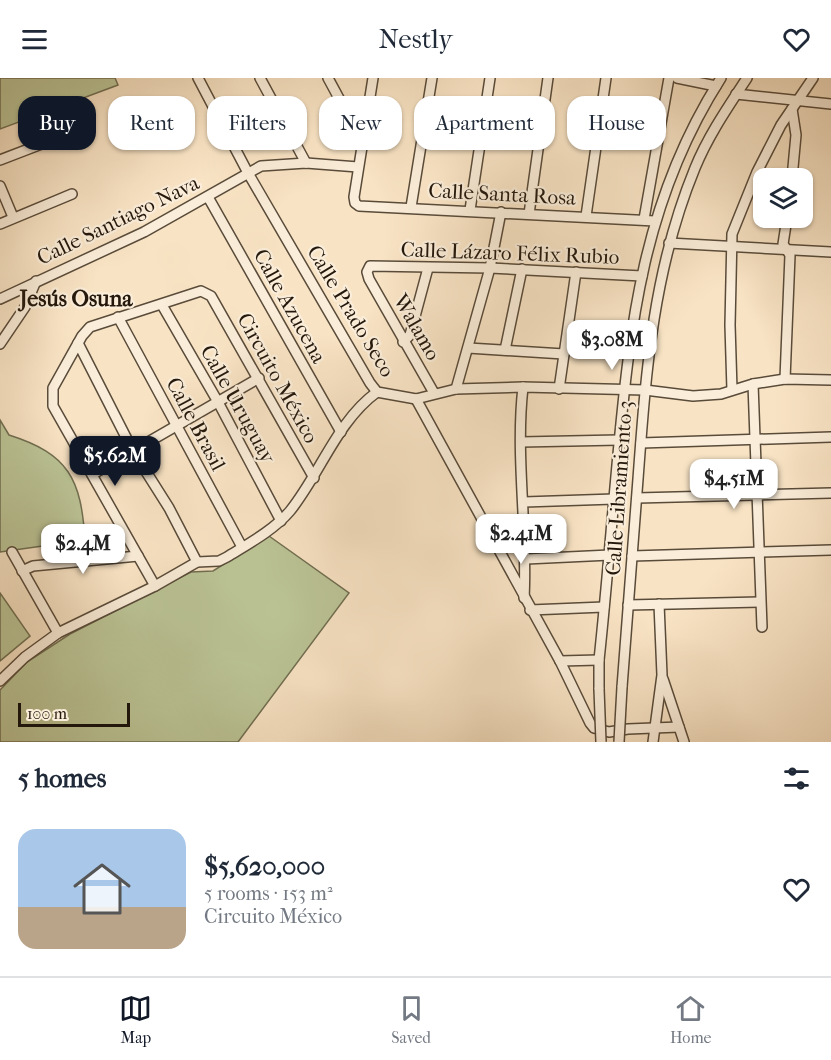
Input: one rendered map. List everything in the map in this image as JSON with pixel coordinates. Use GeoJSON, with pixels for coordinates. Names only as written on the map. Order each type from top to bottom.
{"type":"FeatureCollection","features":[{"type":"Feature","properties":{"kind":"street","name":"Calle Prado Seco"},"geometry":{"type":"LineString","coordinates":[[198,78],[248,173],[376,392],[416,399]]}},
{"type":"Feature","properties":{"kind":"street"},"geometry":{"type":"LineString","coordinates":[[260,78],[306,163]]}},
{"type":"Feature","properties":{"kind":"street"},"geometry":{"type":"LineString","coordinates":[[328,78],[338,96]]}},
{"type":"Feature","properties":{"kind":"street"},"geometry":{"type":"LineString","coordinates":[[369,96],[372,78]]}},
{"type":"Feature","properties":{"kind":"street"},"geometry":{"type":"LineString","coordinates":[[411,207],[432,78]]}},
{"type":"Feature","properties":{"kind":"street"},"geometry":{"type":"LineString","coordinates":[[470,210],[490,78]]}},
{"type":"Feature","properties":{"kind":"street"},"geometry":{"type":"LineString","coordinates":[[529,214],[548,78]]}},
{"type":"Feature","properties":{"kind":"street"},"geometry":{"type":"LineString","coordinates":[[586,216],[606,78]]}},
{"type":"Feature","properties":{"kind":"street"},"geometry":{"type":"LineString","coordinates":[[644,219],[669,78]]}},
{"type":"Feature","properties":{"kind":"street"},"geometry":{"type":"LineString","coordinates":[[677,78],[719,82]]}},
{"type":"Feature","properties":{"kind":"street","name":"Calle Libramiento 3"},"geometry":{"type":"LineString","coordinates":[[619,742],[652,319],[669,243],[695,168],[706,143],[747,78]]}},
{"type":"Feature","properties":{"kind":"street"},"geometry":{"type":"LineString","coordinates":[[732,390],[732,234],[757,172],[781,125],[813,78]]}},
{"type":"Feature","properties":{"kind":"street","name":"Calle Libramiento 3"},"geometry":{"type":"LineString","coordinates":[[601,742],[599,660],[632,327],[655,220],[682,145],[719,82]]}},
{"type":"Feature","properties":{"kind":"street"},"geometry":{"type":"LineString","coordinates":[[736,94],[831,104]]}},
{"type":"Feature","properties":{"kind":"street"},"geometry":{"type":"LineString","coordinates":[[792,109],[796,135],[793,168]]}},
{"type":"Feature","properties":{"kind":"street"},"geometry":{"type":"LineString","coordinates":[[0,160],[26,150]]}},
{"type":"Feature","properties":{"kind":"street"},"geometry":{"type":"LineString","coordinates":[[358,167],[361,150]]}},
{"type":"Feature","properties":{"kind":"street","name":"Calle Santiago Nava"},"geometry":{"type":"LineString","coordinates":[[0,299],[144,232],[261,166],[306,163],[358,167]]}},
{"type":"Feature","properties":{"kind":"street","name":"Calle Santa Rosa"},"geometry":{"type":"LineString","coordinates":[[358,167],[354,197],[355,203],[359,206],[655,220]]}},
{"type":"Feature","properties":{"kind":"street"},"geometry":{"type":"LineString","coordinates":[[0,186],[13,218]]}},
{"type":"Feature","properties":{"kind":"street"},"geometry":{"type":"LineString","coordinates":[[0,224],[72,194]]}},
{"type":"Feature","properties":{"kind":"street","name":"Calle Azucena"},"geometry":{"type":"LineString","coordinates":[[208,197],[341,432]]}},
{"type":"Feature","properties":{"kind":"street"},"geometry":{"type":"LineString","coordinates":[[456,389],[490,268],[501,212]]}},
{"type":"Feature","properties":{"kind":"street"},"geometry":{"type":"LineString","coordinates":[[785,228],[783,244],[790,255],[785,379]]}},
{"type":"Feature","properties":{"kind":"street"},"geometry":{"type":"LineString","coordinates":[[669,243],[831,252]]}},
{"type":"Feature","properties":{"kind":"street","name":"Calle Lázaro Félix Rubio"},"geometry":{"type":"LineString","coordinates":[[369,279],[367,272],[370,266],[522,269],[642,276]]}},
{"type":"Feature","properties":{"kind":"street"},"geometry":{"type":"LineString","coordinates":[[404,342],[410,335],[428,268]]}},
{"type":"Feature","properties":{"kind":"street"},"geometry":{"type":"LineString","coordinates":[[505,350],[522,269]]}},
{"type":"Feature","properties":{"kind":"street"},"geometry":{"type":"LineString","coordinates":[[559,389],[576,272]]}},
{"type":"Feature","properties":{"kind":"street","name":"Walamo"},"geometry":{"type":"LineString","coordinates":[[369,279],[435,393]]}},
{"type":"Feature","properties":{"kind":"street"},"geometry":{"type":"LineString","coordinates":[[0,345],[25,307],[36,281]]}},
{"type":"Feature","properties":{"kind":"street","name":"Circuito México"},"geometry":{"type":"LineString","coordinates":[[162,305],[201,291],[211,296],[314,478]]}},
{"type":"Feature","properties":{"kind":"street"},"geometry":{"type":"LineString","coordinates":[[155,586],[53,406],[52,388],[90,327],[162,305]]}},
{"type":"Feature","properties":{"kind":"street","name":"Calle Uruguay"},"geometry":{"type":"LineString","coordinates":[[162,305],[218,402],[281,520]]}},
{"type":"Feature","properties":{"kind":"street","name":"Calle Brasil"},"geometry":{"type":"LineString","coordinates":[[118,317],[242,547]]}},
{"type":"Feature","properties":{"kind":"street"},"geometry":{"type":"LineString","coordinates":[[78,343],[133,451],[169,508],[197,562]]}},
{"type":"Feature","properties":{"kind":"street"},"geometry":{"type":"LineString","coordinates":[[468,348],[564,354]]}},
{"type":"Feature","properties":{"kind":"street"},"geometry":{"type":"LineString","coordinates":[[93,474],[259,378]]}},
{"type":"Feature","properties":{"kind":"street"},"geometry":{"type":"LineString","coordinates":[[679,727],[609,732],[594,728],[560,661],[416,399],[456,389],[523,387],[645,390],[693,396],[721,394],[753,384],[785,379],[831,380]]}},
{"type":"Feature","properties":{"kind":"street"},"geometry":{"type":"LineString","coordinates":[[753,384],[762,627]]}},
{"type":"Feature","properties":{"kind":"street"},"geometry":{"type":"LineString","coordinates":[[523,387],[521,442],[526,559],[524,598]]}},
{"type":"Feature","properties":{"kind":"street"},"geometry":{"type":"LineString","coordinates":[[0,681],[25,657],[58,633],[155,586],[197,562],[219,561],[281,520],[314,478],[341,432],[366,400],[376,392]]}},
{"type":"Feature","properties":{"kind":"street"},"geometry":{"type":"LineString","coordinates":[[641,443],[831,437]]}},
{"type":"Feature","properties":{"kind":"street"},"geometry":{"type":"LineString","coordinates":[[521,442],[619,440]]}},
{"type":"Feature","properties":{"kind":"street"},"geometry":{"type":"LineString","coordinates":[[637,498],[831,493]]}},
{"type":"Feature","properties":{"kind":"street"},"geometry":{"type":"LineString","coordinates":[[524,502],[614,499]]}},
{"type":"Feature","properties":{"kind":"street"},"geometry":{"type":"LineString","coordinates":[[632,556],[831,550]]}},
{"type":"Feature","properties":{"kind":"street"},"geometry":{"type":"LineString","coordinates":[[12,552],[58,633]]}},
{"type":"Feature","properties":{"kind":"street"},"geometry":{"type":"LineString","coordinates":[[526,559],[610,555]]}},
{"type":"Feature","properties":{"kind":"street"},"geometry":{"type":"LineString","coordinates":[[22,571],[33,566],[138,556]]}},
{"type":"Feature","properties":{"kind":"street"},"geometry":{"type":"LineString","coordinates":[[628,605],[760,602]]}},
{"type":"Feature","properties":{"kind":"street"},"geometry":{"type":"LineString","coordinates":[[653,742],[662,675],[659,604]]}},
{"type":"Feature","properties":{"kind":"street"},"geometry":{"type":"LineString","coordinates":[[530,610],[604,607]]}},
{"type":"Feature","properties":{"kind":"street"},"geometry":{"type":"LineString","coordinates":[[560,661],[599,660]]}},
{"type":"Feature","properties":{"kind":"street"},"geometry":{"type":"LineString","coordinates":[[662,675],[684,742]]}},
{"type":"Feature","properties":{"kind":"green space"},"geometry":{"type":"Polygon","coordinates":[[[0,78],[115,78],[118,85],[88,96],[18,96],[18,122],[0,129],[0,78]]]}},
{"type":"Feature","properties":{"kind":"green space"},"geometry":{"type":"Polygon","coordinates":[[[0,420],[9,435],[46,451],[68,472],[80,501],[85,540],[0,552],[0,420]]]}},
{"type":"Feature","properties":{"kind":"green space"},"geometry":{"type":"Polygon","coordinates":[[[269,536],[349,593],[238,742],[0,742],[0,690],[27,662],[70,634],[191,572],[213,571],[269,536]]]}},
{"type":"Feature","properties":{"kind":"green space"},"geometry":{"type":"Polygon","coordinates":[[[0,593],[30,636],[0,661],[0,593]]]}},
{"type":"Feature","properties":{"kind":"district","name":"Jesús Osuna"},"geometry":{"type":"Point","coordinates":[76,299]}}]}
